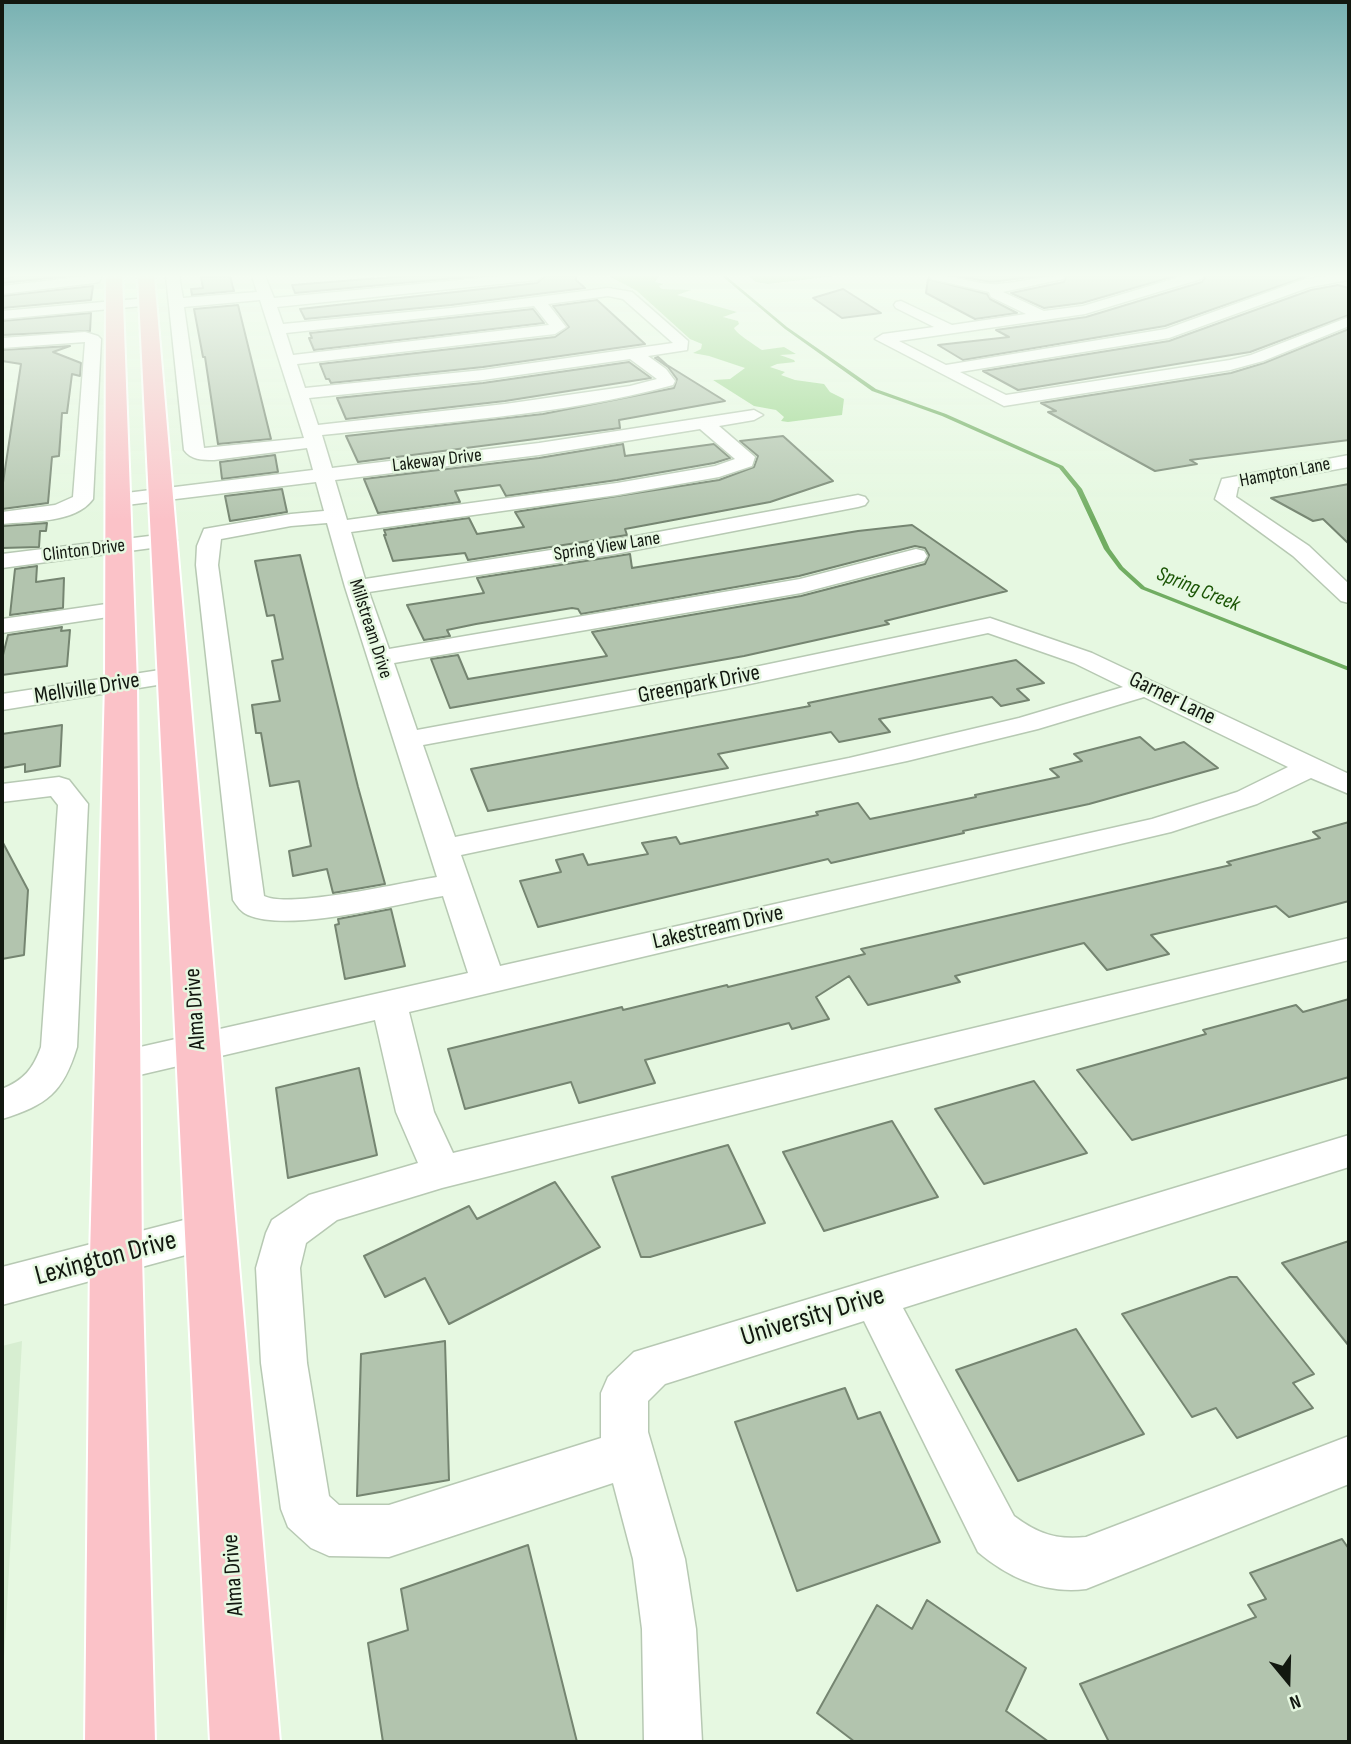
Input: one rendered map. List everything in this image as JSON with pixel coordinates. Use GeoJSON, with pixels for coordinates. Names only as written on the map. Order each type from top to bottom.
{"type":"FeatureCollection","features":[{"type":"Feature","properties":{"kind":"main road"},"geometry":{"type":"LineString","coordinates":[[115,357],[121,684],[116,1257],[120,1742]]}},
{"type":"Feature","properties":{"kind":"main road","name":"Alma Drive"},"geometry":{"type":"LineString","coordinates":[[159,357],[173,676],[245,1742]]}},
{"type":"Feature","properties":{"kind":"street"},"geometry":{"type":"LineString","coordinates":[[2,518],[58,510],[80,503],[83,499],[92,357]]}},
{"type":"Feature","properties":{"kind":"street"},"geometry":{"type":"LineString","coordinates":[[172,357],[193,450],[200,454],[631,391],[667,381],[660,372],[638,357]]}},
{"type":"Feature","properties":{"kind":"street"},"geometry":{"type":"LineString","coordinates":[[288,360],[311,357]]}},
{"type":"Feature","properties":{"kind":"street"},"geometry":{"type":"LineString","coordinates":[[300,394],[483,375],[609,357]]}},
{"type":"Feature","properties":{"kind":"street"},"geometry":{"type":"LineString","coordinates":[[919,357],[1004,401],[1230,365],[1259,357]]}},
{"type":"Feature","properties":{"kind":"street"},"geometry":{"type":"LineString","coordinates":[[944,370],[1021,357]]}},
{"type":"Feature","properties":{"kind":"street","name":"Millstream Drive"},"geometry":{"type":"LineString","coordinates":[[288,360],[325,475],[356,587],[488,982]]}},
{"type":"Feature","properties":{"kind":"street","name":"Lakeway Drive"},"geometry":{"type":"LineString","coordinates":[[118,500],[539,449],[754,415]]}},
{"type":"Feature","properties":{"kind":"street"},"geometry":{"type":"LineString","coordinates":[[455,884],[307,909],[278,911],[258,907],[249,900],[213,621],[207,565],[209,538],[212,534],[237,528],[338,521],[617,489],[719,471],[745,462],[745,457],[704,424]]}},
{"type":"Feature","properties":{"kind":"street","name":"Hampton Lane"},"geometry":{"type":"LineString","coordinates":[[1349,461],[1241,480],[1230,483],[1225,492],[1225,499],[1301,551],[1349,596]]}},
{"type":"Feature","properties":{"kind":"street","name":"Spring View Lane"},"geometry":{"type":"LineString","coordinates":[[356,587],[614,547],[858,501]]}},
{"type":"Feature","properties":{"kind":"street","name":"Clinton Drive"},"geometry":{"type":"LineString","coordinates":[[2,561],[166,540]]}},
{"type":"Feature","properties":{"kind":"street"},"geometry":{"type":"LineString","coordinates":[[380,658],[801,586],[916,556]]}},
{"type":"Feature","properties":{"kind":"street"},"geometry":{"type":"LineString","coordinates":[[2,626],[120,609]]}},
{"type":"Feature","properties":{"kind":"street","name":"Garner Lane"},"geometry":{"type":"LineString","coordinates":[[990,625],[1083,658],[1349,785]]}},
{"type":"Feature","properties":{"kind":"street","name":"Greenpark Drive"},"geometry":{"type":"LineString","coordinates":[[407,740],[726,681],[990,625]]}},
{"type":"Feature","properties":{"kind":"street","name":"Mellville Drive"},"geometry":{"type":"LineString","coordinates":[[2,702],[173,676]]}},
{"type":"Feature","properties":{"kind":"street"},"geometry":{"type":"LineString","coordinates":[[443,849],[787,781],[981,736],[1115,699],[1148,687]]}},
{"type":"Feature","properties":{"kind":"street","name":"Lakestream Drive"},"geometry":{"type":"LineString","coordinates":[[118,1066],[1160,826],[1247,798],[1310,767]]}},
{"type":"Feature","properties":{"kind":"street"},"geometry":{"type":"LineString","coordinates":[[2,793],[60,786],[73,804],[60,1047],[43,1086],[26,1096],[2,1104]]}},
{"type":"Feature","properties":{"kind":"street"},"geometry":{"type":"LineString","coordinates":[[631,1454],[389,1531],[329,1530],[306,1509],[284,1363],[278,1268],[287,1233],[324,1207],[442,1172],[1349,949]]}},
{"type":"Feature","properties":{"kind":"street"},"geometry":{"type":"LineString","coordinates":[[389,1004],[415,1112],[442,1172]]}},
{"type":"Feature","properties":{"kind":"street","name":"University Drive"},"geometry":{"type":"LineString","coordinates":[[673,1742],[669,1629],[660,1571],[624,1432],[625,1393],[650,1367],[1349,1151]]}},
{"type":"Feature","properties":{"kind":"street","name":"Lexington Drive"},"geometry":{"type":"LineString","coordinates":[[2,1286],[211,1231]]}},
{"type":"Feature","properties":{"kind":"street"},"geometry":{"type":"LineString","coordinates":[[875,1298],[996,1534],[1017,1552],[1062,1567],[1086,1563],[1349,1460]]}},
{"type":"Feature","properties":{"kind":"shaded area"},"geometry":{"type":"Polygon","coordinates":[[[22,1341],[2,1694],[2,1346],[22,1341]]]}},
{"type":"Feature","properties":{"kind":"green space"},"geometry":{"type":"Polygon","coordinates":[[[713,357],[787,357],[794,360],[795,362],[770,367],[785,372],[781,375],[795,380],[824,384],[830,392],[844,399],[842,415],[781,421],[784,417],[776,410],[754,406],[713,380],[730,379],[745,368],[713,357]]]}},
{"type":"Feature","properties":{"kind":"building"},"geometry":{"type":"Polygon","coordinates":[[[2,357],[67,357],[81,363],[80,376],[72,374],[67,413],[62,413],[59,456],[52,457],[48,503],[2,509],[2,489],[21,364],[2,361],[2,357]]]}},
{"type":"Feature","properties":{"kind":"building"},"geometry":{"type":"Polygon","coordinates":[[[205,357],[251,357],[271,439],[218,444],[205,357]]]}},
{"type":"Feature","properties":{"kind":"building"},"geometry":{"type":"Polygon","coordinates":[[[378,357],[551,357],[331,383],[326,379],[320,364],[378,357]]]}},
{"type":"Feature","properties":{"kind":"building"},"geometry":{"type":"Polygon","coordinates":[[[658,357],[725,401],[619,420],[620,428],[358,462],[346,436],[543,414],[674,388],[677,379],[668,367],[655,358],[658,357]]]}},
{"type":"Feature","properties":{"kind":"building"},"geometry":{"type":"Polygon","coordinates":[[[1067,357],[1217,357],[1018,390],[983,371],[1067,357]]]}},
{"type":"Feature","properties":{"kind":"building"},"geometry":{"type":"Polygon","coordinates":[[[1278,357],[1349,357],[1349,440],[1190,460],[1197,464],[1155,471],[1048,412],[1056,411],[1041,403],[1231,373],[1278,357]]]}},
{"type":"Feature","properties":{"kind":"building"},"geometry":{"type":"Polygon","coordinates":[[[629,362],[651,378],[505,401],[346,419],[337,398],[483,383],[629,362]]]}},
{"type":"Feature","properties":{"kind":"building"},"geometry":{"type":"Polygon","coordinates":[[[783,436],[833,481],[770,502],[625,529],[627,535],[468,560],[465,553],[393,561],[384,535],[384,530],[469,518],[477,534],[524,527],[515,512],[719,480],[754,467],[758,456],[740,441],[783,436]]]}},
{"type":"Feature","properties":{"kind":"building"},"geometry":{"type":"Polygon","coordinates":[[[623,444],[625,456],[714,444],[730,458],[617,480],[506,496],[500,485],[455,491],[460,502],[378,513],[364,479],[539,458],[623,444]]]}},
{"type":"Feature","properties":{"kind":"building"},"geometry":{"type":"Polygon","coordinates":[[[275,455],[278,472],[222,479],[220,462],[275,455]]]}},
{"type":"Feature","properties":{"kind":"building"},"geometry":{"type":"Polygon","coordinates":[[[1349,484],[1349,544],[1323,519],[1313,521],[1271,498],[1349,484]]]}},
{"type":"Feature","properties":{"kind":"building"},"geometry":{"type":"Polygon","coordinates":[[[282,489],[287,512],[230,521],[225,496],[282,489]]]}},
{"type":"Feature","properties":{"kind":"building"},"geometry":{"type":"Polygon","coordinates":[[[47,523],[46,531],[40,531],[39,547],[2,548],[2,526],[47,523]]]}},
{"type":"Feature","properties":{"kind":"building"},"geometry":{"type":"Polygon","coordinates":[[[912,525],[1007,591],[885,621],[889,624],[744,656],[450,708],[431,659],[458,655],[468,679],[607,656],[592,632],[801,596],[925,564],[929,555],[925,548],[915,546],[799,576],[581,614],[578,609],[572,608],[476,624],[447,630],[450,636],[424,640],[407,605],[484,593],[477,578],[630,554],[632,568],[858,531],[912,525]]]}},
{"type":"Feature","properties":{"kind":"building"},"geometry":{"type":"Polygon","coordinates":[[[300,555],[385,884],[333,893],[327,869],[293,876],[289,851],[311,846],[299,781],[270,786],[261,733],[256,733],[252,705],[280,701],[272,661],[283,659],[274,615],[267,616],[255,561],[300,555]]]}},
{"type":"Feature","properties":{"kind":"building"},"geometry":{"type":"Polygon","coordinates":[[[37,566],[36,582],[64,578],[63,608],[10,615],[15,569],[37,566]]]}},
{"type":"Feature","properties":{"kind":"building"},"geometry":{"type":"Polygon","coordinates":[[[62,627],[61,631],[70,630],[67,666],[2,675],[2,659],[8,635],[62,627]]]}},
{"type":"Feature","properties":{"kind":"building"},"geometry":{"type":"Polygon","coordinates":[[[1016,660],[1044,683],[1017,689],[1029,700],[1001,706],[992,697],[879,719],[890,732],[839,742],[831,732],[718,754],[728,768],[488,811],[471,769],[810,706],[808,703],[1016,660]]]}},
{"type":"Feature","properties":{"kind":"building"},"geometry":{"type":"Polygon","coordinates":[[[62,725],[60,766],[25,772],[25,764],[2,768],[2,734],[62,725]]]}},
{"type":"Feature","properties":{"kind":"building"},"geometry":{"type":"Polygon","coordinates":[[[1140,737],[1155,750],[1184,742],[1218,768],[1089,804],[831,863],[828,859],[538,927],[520,881],[561,872],[556,860],[583,854],[588,865],[648,854],[642,843],[676,837],[680,844],[818,815],[816,812],[858,803],[870,819],[976,797],[975,795],[1059,777],[1050,769],[1082,761],[1074,754],[1140,737]]]}},
{"type":"Feature","properties":{"kind":"building"},"geometry":{"type":"Polygon","coordinates":[[[1349,822],[1349,901],[1289,917],[1276,906],[1151,935],[1169,954],[1107,970],[1084,943],[955,976],[960,982],[868,1005],[849,976],[816,997],[829,1019],[792,1029],[789,1023],[645,1060],[655,1083],[579,1103],[571,1082],[465,1109],[448,1049],[622,1007],[623,1010],[727,985],[728,987],[865,954],[861,949],[1231,865],[1227,862],[1320,838],[1313,832],[1349,822]]]}},
{"type":"Feature","properties":{"kind":"building"},"geometry":{"type":"Polygon","coordinates":[[[2,841],[28,890],[24,955],[2,959],[2,841]]]}},
{"type":"Feature","properties":{"kind":"building"},"geometry":{"type":"Polygon","coordinates":[[[391,909],[405,966],[345,979],[335,925],[339,924],[338,919],[391,909]]]}},
{"type":"Feature","properties":{"kind":"building"},"geometry":{"type":"Polygon","coordinates":[[[1349,999],[1349,1077],[1132,1140],[1077,1070],[1206,1034],[1203,1030],[1296,1005],[1303,1012],[1349,999]]]}},
{"type":"Feature","properties":{"kind":"building"},"geometry":{"type":"Polygon","coordinates":[[[359,1068],[377,1155],[288,1178],[276,1088],[359,1068]]]}},
{"type":"Feature","properties":{"kind":"building"},"geometry":{"type":"Polygon","coordinates":[[[1034,1081],[1087,1153],[984,1184],[935,1109],[1034,1081]]]}},
{"type":"Feature","properties":{"kind":"building"},"geometry":{"type":"Polygon","coordinates":[[[892,1121],[938,1197],[824,1231],[783,1152],[892,1121]]]}},
{"type":"Feature","properties":{"kind":"building"},"geometry":{"type":"Polygon","coordinates":[[[728,1145],[765,1223],[650,1257],[641,1257],[612,1177],[728,1145]]]}},
{"type":"Feature","properties":{"kind":"building"},"geometry":{"type":"Polygon","coordinates":[[[555,1182],[600,1247],[449,1324],[425,1278],[385,1297],[364,1256],[469,1206],[477,1219],[555,1182]]]}},
{"type":"Feature","properties":{"kind":"building"},"geometry":{"type":"Polygon","coordinates":[[[1349,1241],[1349,1346],[1282,1263],[1349,1241]]]}},
{"type":"Feature","properties":{"kind":"building"},"geometry":{"type":"Polygon","coordinates":[[[1230,1277],[1237,1277],[1314,1374],[1293,1383],[1313,1408],[1237,1438],[1216,1408],[1192,1417],[1122,1314],[1230,1277]]]}},
{"type":"Feature","properties":{"kind":"building"},"geometry":{"type":"Polygon","coordinates":[[[1076,1329],[1144,1434],[1018,1481],[956,1370],[1076,1329]]]}},
{"type":"Feature","properties":{"kind":"building"},"geometry":{"type":"Polygon","coordinates":[[[445,1341],[449,1480],[357,1496],[361,1354],[445,1341]]]}},
{"type":"Feature","properties":{"kind":"building"},"geometry":{"type":"Polygon","coordinates":[[[845,1388],[858,1419],[880,1412],[940,1542],[797,1591],[735,1422],[845,1388]]]}},
{"type":"Feature","properties":{"kind":"building"},"geometry":{"type":"Polygon","coordinates":[[[1342,1539],[1349,1549],[1349,1742],[1109,1742],[1080,1684],[1256,1617],[1248,1605],[1266,1599],[1250,1573],[1342,1539]]]}},
{"type":"Feature","properties":{"kind":"building"},"geometry":{"type":"Polygon","coordinates":[[[528,1545],[577,1742],[383,1742],[368,1643],[408,1630],[401,1589],[528,1545]]]}},
{"type":"Feature","properties":{"kind":"building"},"geometry":{"type":"Polygon","coordinates":[[[927,1600],[1026,1668],[1006,1711],[1049,1742],[855,1742],[817,1713],[877,1605],[912,1629],[927,1600]]]}},
{"type":"Feature","properties":{"kind":"waterway","name":"Spring Creek"},"geometry":{"type":"LineString","coordinates":[[828,357],[874,390],[944,415],[1061,467],[1079,489],[1107,549],[1121,568],[1143,588],[1349,669]]}}]}
